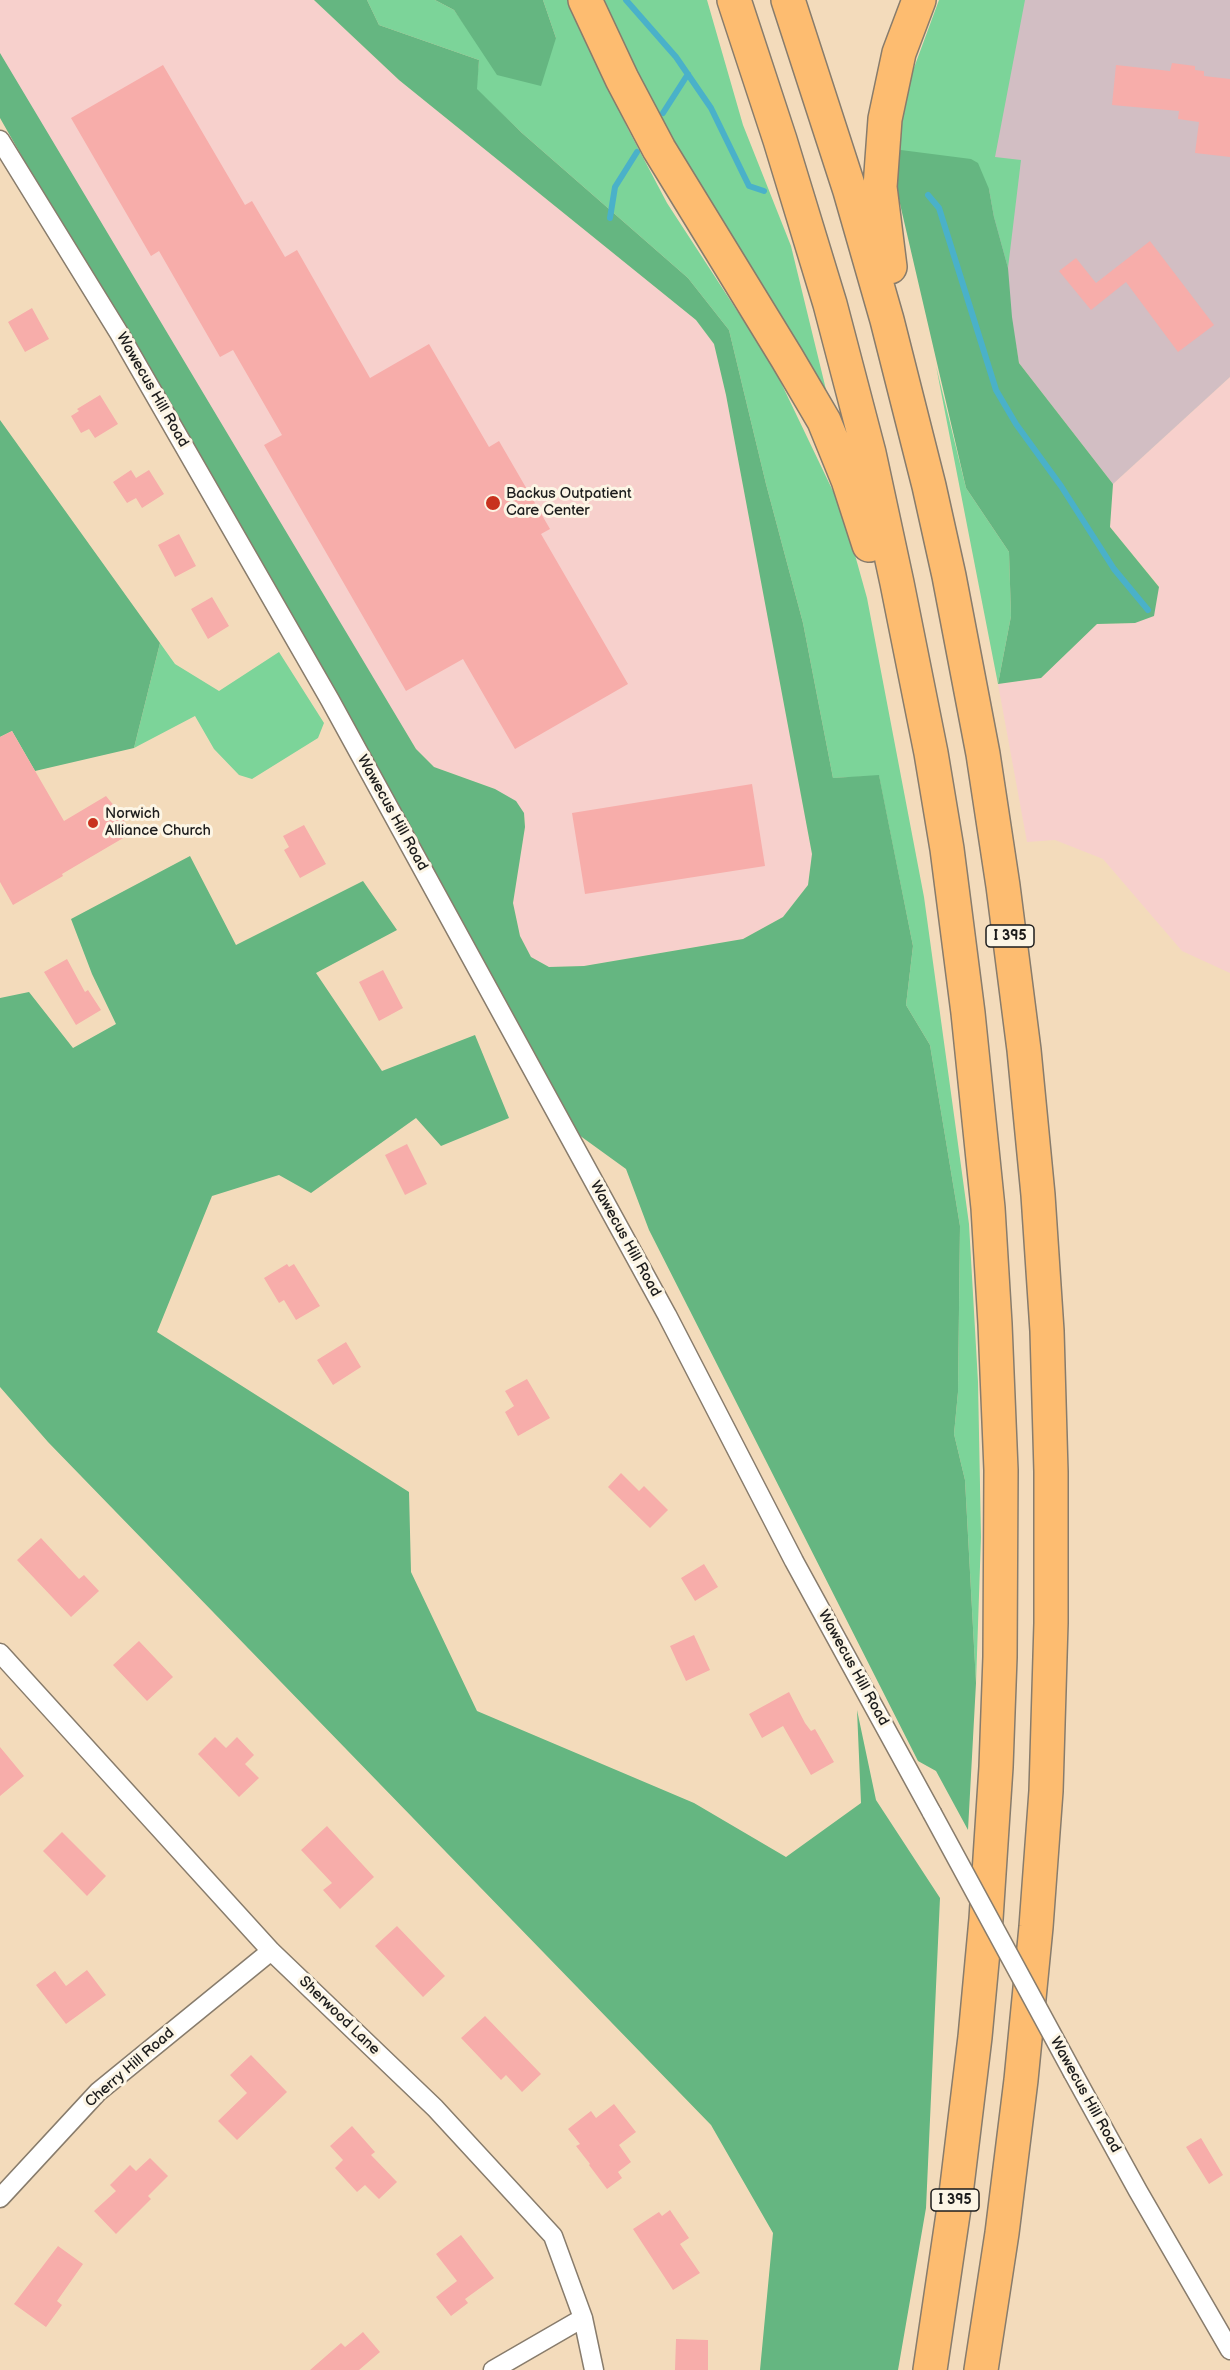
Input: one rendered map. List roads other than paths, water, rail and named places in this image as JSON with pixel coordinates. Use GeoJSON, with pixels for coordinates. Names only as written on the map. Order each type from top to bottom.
{"type":"FeatureCollection","features":[{"type":"Feature","properties":{"kind":"highway"},"geometry":{"type":"LineString","coordinates":[[585,0],[622,79],[659,149],[788,358],[824,421],[861,515],[894,626],[915,670]]}},
{"type":"Feature","properties":{"kind":"highway","name":"I 395"},"geometry":{"type":"LineString","coordinates":[[734,0],[789,169],[843,353],[877,490],[915,670],[948,859],[978,1102],[995,1315],[1001,1512],[998,1729],[986,1919],[961,2155],[930,2370]]}},
{"type":"Feature","properties":{"kind":"highway","name":"I 395"},"geometry":{"type":"LineString","coordinates":[[788,0],[850,191],[887,320],[922,456],[949,576],[997,838],[1031,1118],[1047,1331],[1051,1462],[1050,1710],[1044,1822],[1019,2099],[981,2370]]}},
{"type":"Feature","properties":{"kind":"highway"},"geometry":{"type":"LineString","coordinates":[[887,320],[890,266],[880,187],[884,128],[895,66],[919,0]]}},
{"type":"Feature","properties":{"kind":"street","name":"Wawecus Hill Road"},"geometry":{"type":"LineString","coordinates":[[0,140],[119,333],[330,700],[667,1315],[794,1561],[1073,2073],[1132,2181],[1230,2350]]}},
{"type":"Feature","properties":{"kind":"street","name":"Sherwood Lane"},"geometry":{"type":"LineString","coordinates":[[0,1653],[271,1951],[435,2108],[553,2236],[583,2318],[594,2370]]}},
{"type":"Feature","properties":{"kind":"street","name":"Cherry Hill Road"},"geometry":{"type":"LineString","coordinates":[[0,2198],[98,2092],[271,1951]]}},
{"type":"Feature","properties":{"kind":"street"},"geometry":{"type":"LineString","coordinates":[[493,2370],[583,2318]]}},
{"type":"Feature","properties":{"kind":"waterway"},"geometry":{"type":"LineString","coordinates":[[626,0],[676,57],[711,108],[749,186],[764,191]]}},
{"type":"Feature","properties":{"kind":"waterway"},"geometry":{"type":"LineString","coordinates":[[663,113],[688,74]]}},
{"type":"Feature","properties":{"kind":"waterway"},"geometry":{"type":"LineString","coordinates":[[610,218],[615,187],[637,152]]}},
{"type":"Feature","properties":{"kind":"waterway"},"geometry":{"type":"LineString","coordinates":[[928,195],[939,208],[996,390],[1016,424],[1061,486],[1114,569],[1148,610]]}},
{"type":"Feature","properties":{"kind":"place","name":"Backus Outpatient Care Center"},"geometry":{"type":"Point","coordinates":[493,503]}},
{"type":"Feature","properties":{"kind":"place","name":"Norwich Alliance Church"},"geometry":{"type":"Point","coordinates":[93,823]}}]}
